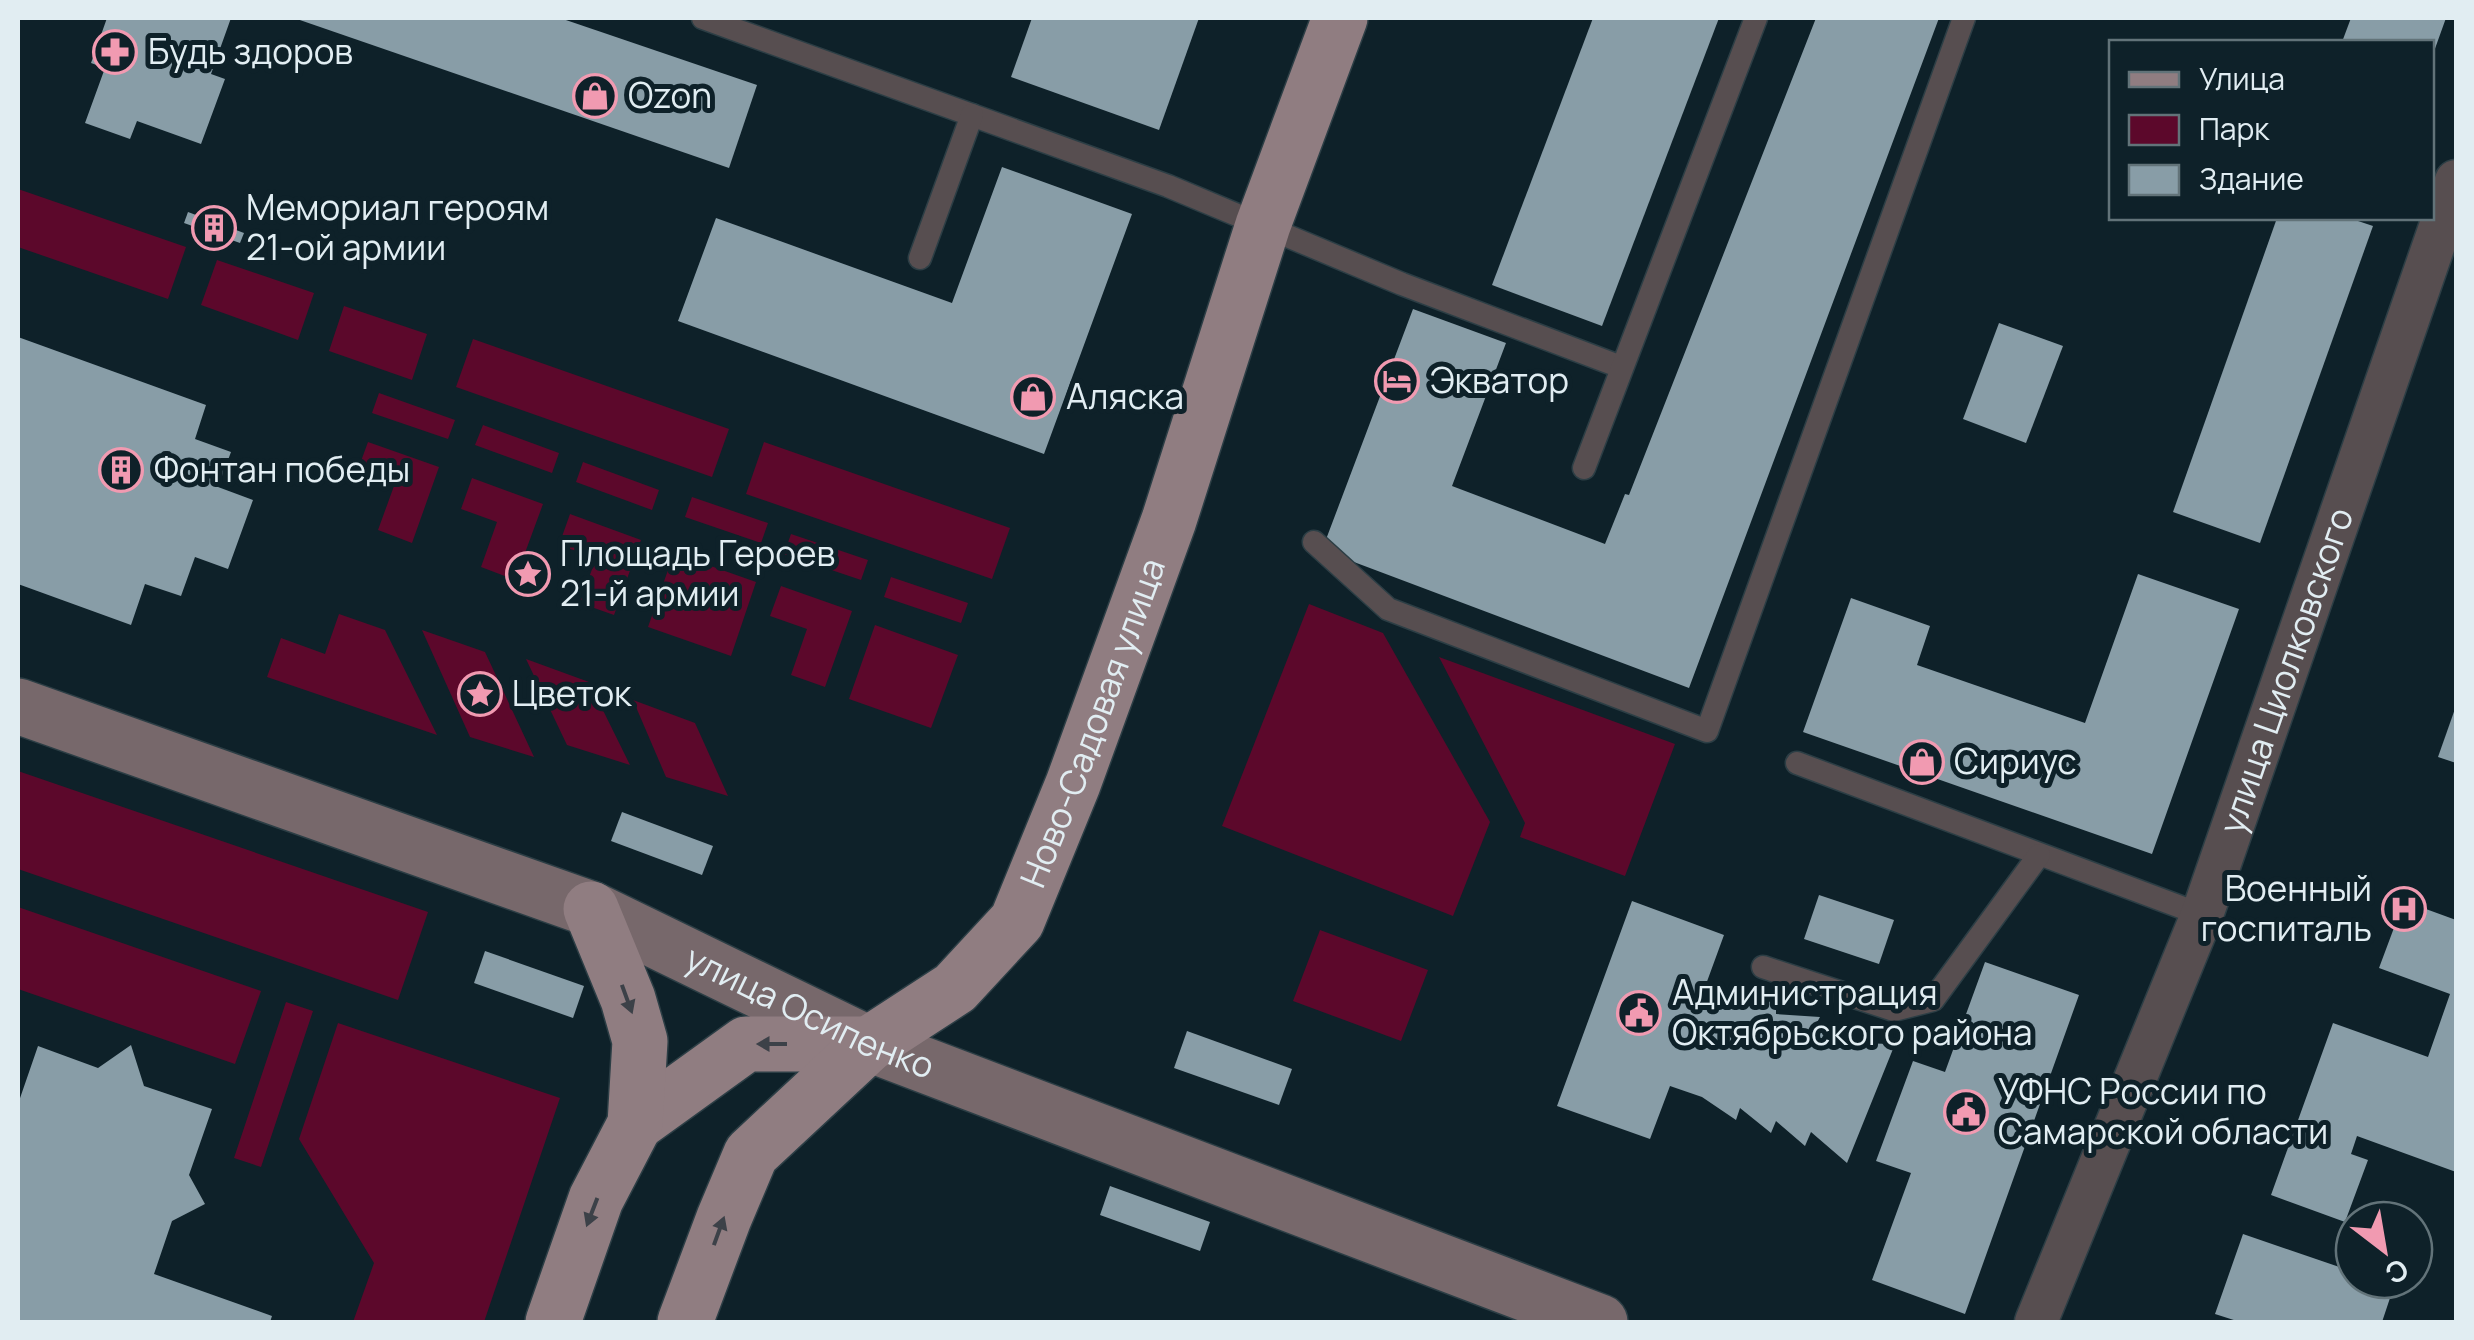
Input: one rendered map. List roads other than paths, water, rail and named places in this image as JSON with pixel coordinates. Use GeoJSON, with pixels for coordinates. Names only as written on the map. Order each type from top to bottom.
{"type":"FeatureCollection","features":[{"type":"Feature","properties":{"kind":"main road","name":"Ново-Садовая улица"},"geometry":{"type":"LineString","coordinates":[[685,1322],[751,1154],[869,1044],[955,988],[1017,922],[1073,784],[1164,534],[1263,225],[1340,18]]}},
{"type":"Feature","properties":{"kind":"main road","name":"улица Осипенко"},"geometry":{"type":"LineString","coordinates":[[18,706],[590,909],[869,1044],[1600,1322]]}},
{"type":"Feature","properties":{"kind":"main road"},"geometry":{"type":"LineString","coordinates":[[553,1322],[596,1200],[635,1124],[640,1041],[628,999],[590,909]]}},
{"type":"Feature","properties":{"kind":"main road"},"geometry":{"type":"LineString","coordinates":[[635,1124],[746,1044],[869,1044]]}},
{"type":"Feature","properties":{"kind":"street","name":"улица Циолковского"},"geometry":{"type":"LineString","coordinates":[[2036,1322],[2202,915],[2456,180]]}},
{"type":"Feature","properties":{"kind":"lane"},"geometry":{"type":"LineString","coordinates":[[702,18],[1168,186],[1402,284],[1621,367]]}},
{"type":"Feature","properties":{"kind":"lane"},"geometry":{"type":"LineString","coordinates":[[1584,468],[1756,18]]}},
{"type":"Feature","properties":{"kind":"lane"},"geometry":{"type":"LineString","coordinates":[[1314,542],[1388,610],[1707,732],[1939,50],[1964,18]]}},
{"type":"Feature","properties":{"kind":"lane"},"geometry":{"type":"LineString","coordinates":[[920,258],[972,115]]}},
{"type":"Feature","properties":{"kind":"lane"},"geometry":{"type":"LineString","coordinates":[[1796,763],[2202,915]]}},
{"type":"Feature","properties":{"kind":"lane"},"geometry":{"type":"LineString","coordinates":[[1763,967],[1894,1010],[1933,1000],[2039,855]]}},
{"type":"Feature","properties":{"kind":"place","name":"Будь здоров"},"geometry":{"type":"Point","coordinates":[115,52]}},
{"type":"Feature","properties":{"kind":"place","name":"Ozon"},"geometry":{"type":"Point","coordinates":[595,96]}},
{"type":"Feature","properties":{"kind":"place","name":"Мемориал героям 21-ой армии"},"geometry":{"type":"Point","coordinates":[214,228]}},
{"type":"Feature","properties":{"kind":"place","name":"Экватор"},"geometry":{"type":"Point","coordinates":[1397,381]}},
{"type":"Feature","properties":{"kind":"place","name":"Аляска"},"geometry":{"type":"Point","coordinates":[1033,397]}},
{"type":"Feature","properties":{"kind":"place","name":"Фонтан победы"},"geometry":{"type":"Point","coordinates":[121,470]}},
{"type":"Feature","properties":{"kind":"place","name":"Площадь Героев 21-й армии"},"geometry":{"type":"Point","coordinates":[528,574]}},
{"type":"Feature","properties":{"kind":"place","name":"Цветок"},"geometry":{"type":"Point","coordinates":[480,694]}},
{"type":"Feature","properties":{"kind":"place","name":"Сириус"},"geometry":{"type":"Point","coordinates":[1922,762]}},
{"type":"Feature","properties":{"kind":"place","name":"Военный госпиталь"},"geometry":{"type":"Point","coordinates":[2404,909]}},
{"type":"Feature","properties":{"kind":"place","name":"Администрация Октябрьского района"},"geometry":{"type":"Point","coordinates":[1639,1013]}},
{"type":"Feature","properties":{"kind":"place","name":"УФНС России по Самарской области"},"geometry":{"type":"Point","coordinates":[1966,1112]}}]}
